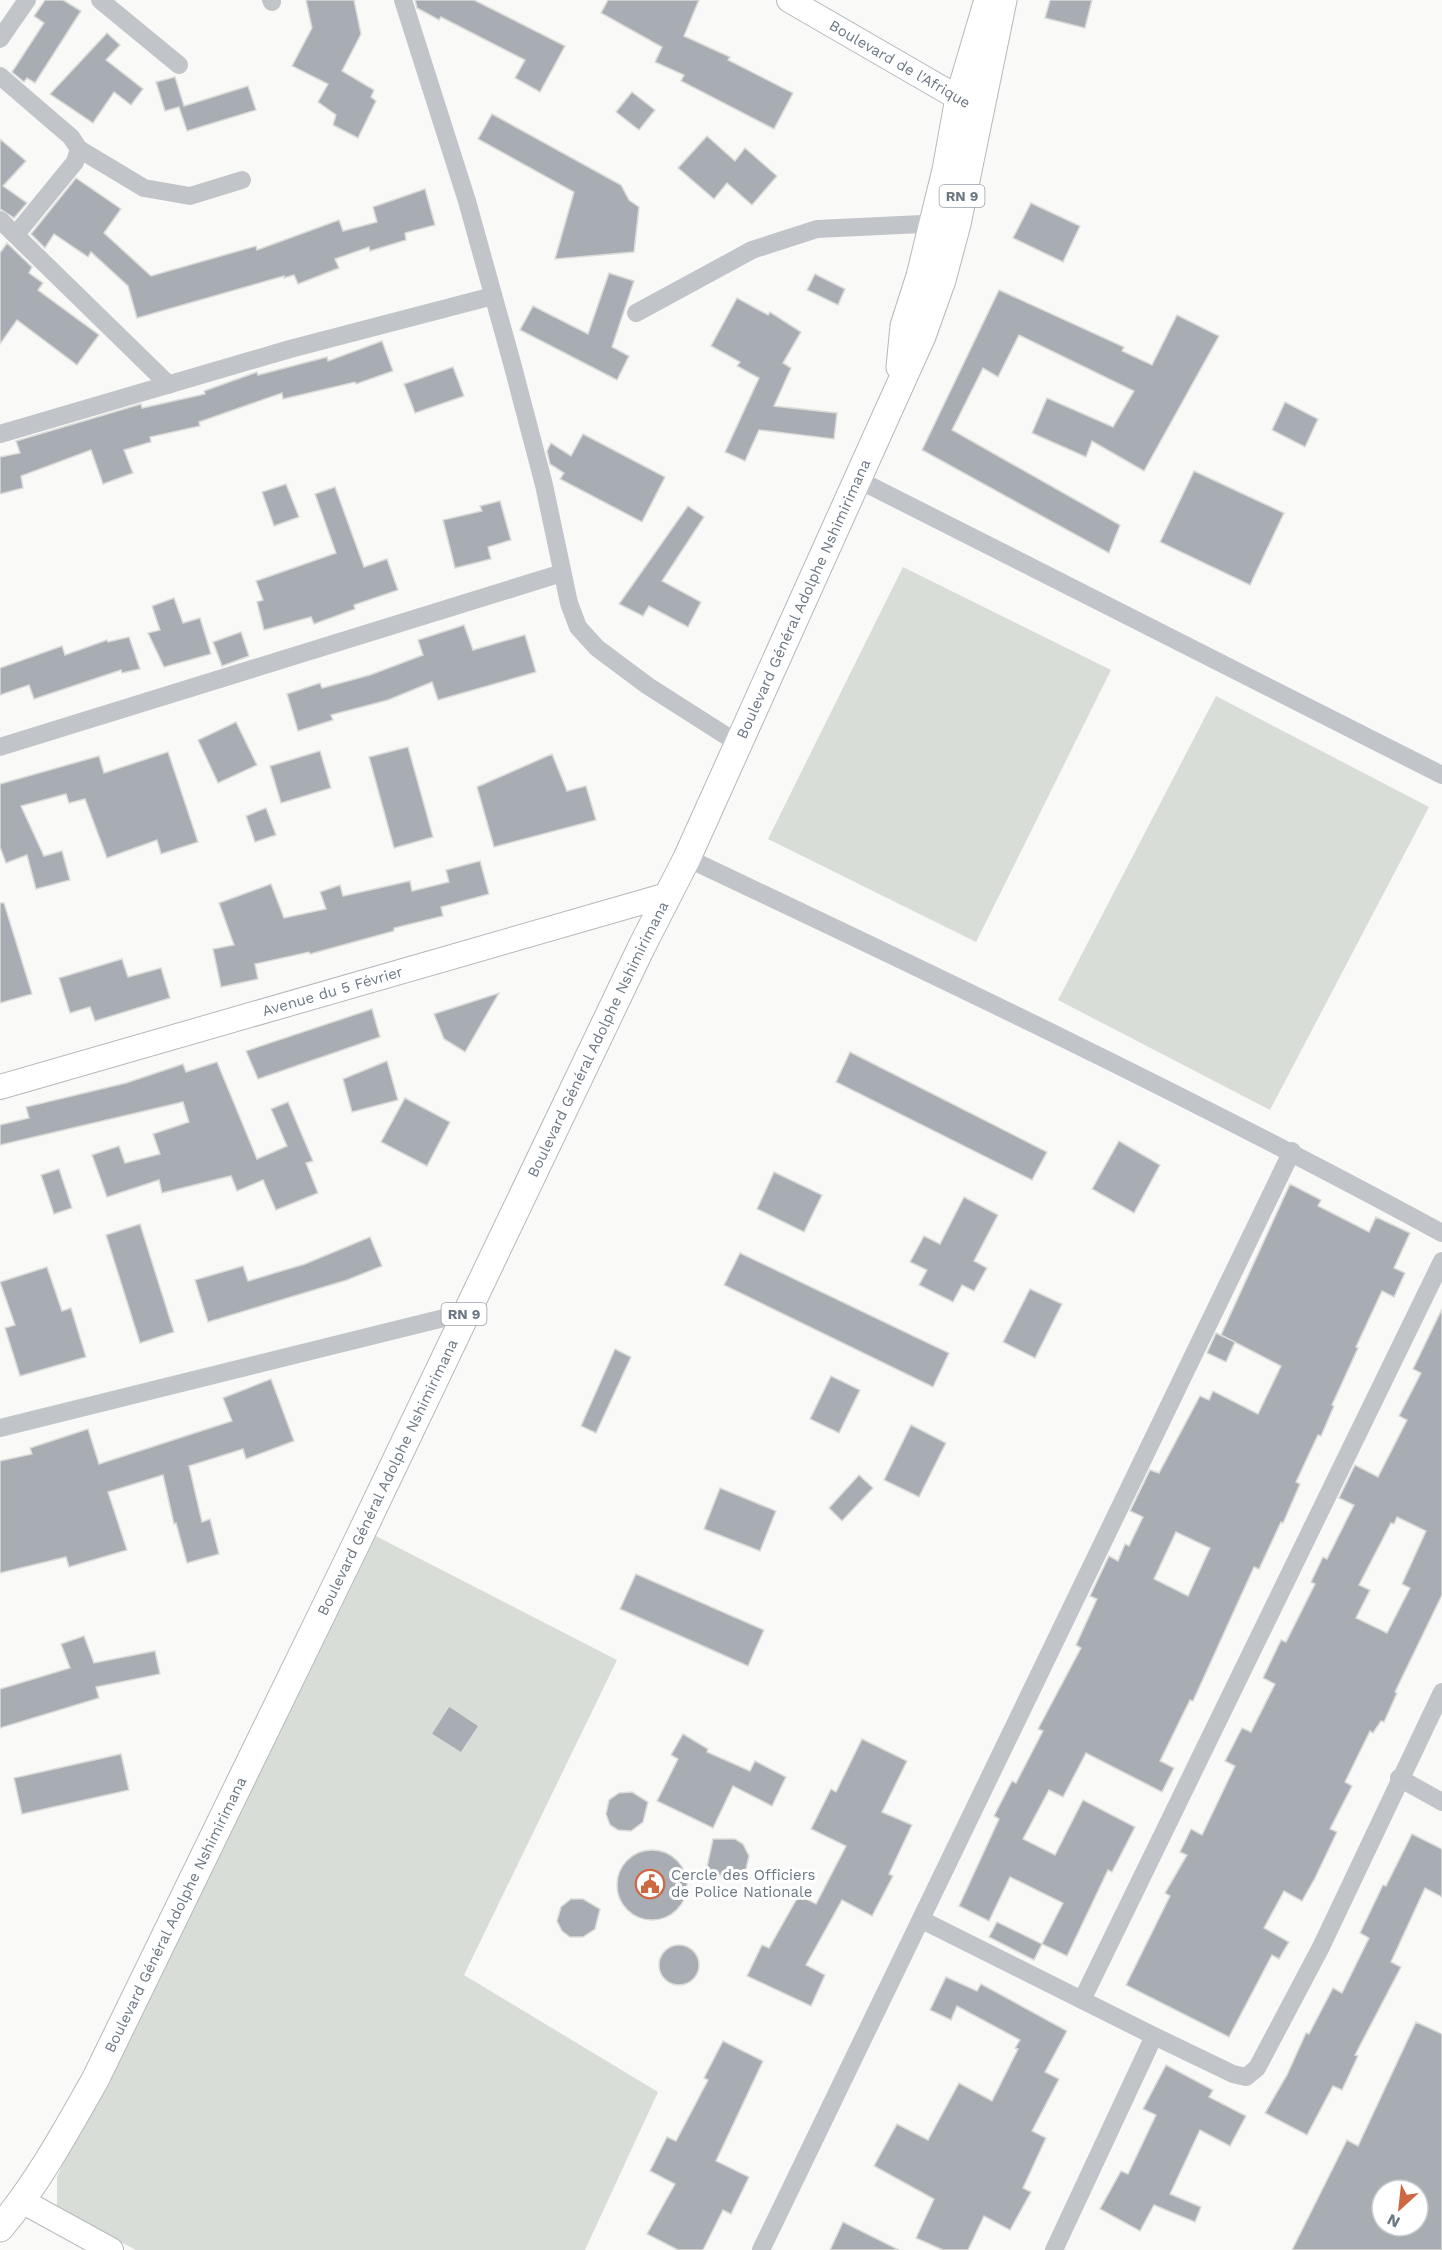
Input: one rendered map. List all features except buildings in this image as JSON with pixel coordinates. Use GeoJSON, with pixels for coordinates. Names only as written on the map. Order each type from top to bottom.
{"type":"FeatureCollection","features":[{"type":"Feature","properties":{"kind":"main road","name":"Boulevard Général Adolphe Nshimirimana"},"geometry":{"type":"LineString","coordinates":[[0,2228],[22,2201],[58,2146],[95,2080],[352,1552],[464,1314],[687,858],[859,480],[898,386],[922,336],[942,280],[945,223],[988,0]]}},
{"type":"Feature","properties":{"kind":"main road","name":"Boulevard Général Adolphe Nshimirimana"},"geometry":{"type":"LineString","coordinates":[[969,104],[1003,0]]}},
{"type":"Feature","properties":{"kind":"street"},"geometry":{"type":"LineString","coordinates":[[0,39],[27,0]]}},
{"type":"Feature","properties":{"kind":"street"},"geometry":{"type":"LineString","coordinates":[[100,0],[179,65]]}},
{"type":"Feature","properties":{"kind":"street"},"geometry":{"type":"LineString","coordinates":[[403,0],[467,201],[544,485],[562,573],[578,627],[597,648],[648,686],[739,744]]}},
{"type":"Feature","properties":{"kind":"street","name":"Boulevard de l'Afrique"},"geometry":{"type":"LineString","coordinates":[[789,0],[969,104]]}},
{"type":"Feature","properties":{"kind":"street"},"geometry":{"type":"LineString","coordinates":[[0,76],[71,137],[79,149],[144,188],[190,196],[242,180]]}},
{"type":"Feature","properties":{"kind":"street"},"geometry":{"type":"LineString","coordinates":[[17,234],[75,162],[79,149]]}},
{"type":"Feature","properties":{"kind":"street"},"geometry":{"type":"LineString","coordinates":[[0,220],[17,234],[169,385]]}},
{"type":"Feature","properties":{"kind":"street"},"geometry":{"type":"LineString","coordinates":[[636,313],[752,250],[817,229],[945,223]]}},
{"type":"Feature","properties":{"kind":"street"},"geometry":{"type":"LineString","coordinates":[[0,434],[290,349],[493,296]]}},
{"type":"Feature","properties":{"kind":"street"},"geometry":{"type":"LineString","coordinates":[[859,480],[1442,775]]}},
{"type":"Feature","properties":{"kind":"street"},"geometry":{"type":"LineString","coordinates":[[0,747],[562,573]]}},
{"type":"Feature","properties":{"kind":"street"},"geometry":{"type":"LineString","coordinates":[[687,858],[1016,1014],[1292,1151],[1442,1233]]}},
{"type":"Feature","properties":{"kind":"street","name":"Avenue du 5 Février"},"geometry":{"type":"LineString","coordinates":[[0,1087],[667,895]]}},
{"type":"Feature","properties":{"kind":"street"},"geometry":{"type":"LineString","coordinates":[[761,2250],[1292,1151]]}},
{"type":"Feature","properties":{"kind":"street"},"geometry":{"type":"LineString","coordinates":[[1082,2000],[1442,1262]]}},
{"type":"Feature","properties":{"kind":"street"},"geometry":{"type":"LineString","coordinates":[[0,1428],[464,1314]]}},
{"type":"Feature","properties":{"kind":"street"},"geometry":{"type":"LineString","coordinates":[[922,1920],[1154,2036],[1233,2074],[1246,2077],[1257,2068],[1321,1947],[1399,1778],[1442,1692]]}},
{"type":"Feature","properties":{"kind":"street"},"geometry":{"type":"LineString","coordinates":[[1399,1778],[1442,1802]]}},
{"type":"Feature","properties":{"kind":"street"},"geometry":{"type":"LineString","coordinates":[[1054,2250],[1154,2036]]}},
{"type":"Feature","properties":{"kind":"street"},"geometry":{"type":"LineString","coordinates":[[22,2201],[111,2250]]}},
{"type":"Feature","properties":{"kind":"shaded area"},"geometry":{"type":"Polygon","coordinates":[[[903,567],[1111,670],[976,942],[768,839],[903,567]]]}},
{"type":"Feature","properties":{"kind":"shaded area"},"geometry":{"type":"Polygon","coordinates":[[[1216,696],[1429,807],[1270,1110],[1058,1000],[1216,696]]]}},
{"type":"Feature","properties":{"kind":"shaded area"},"geometry":{"type":"Polygon","coordinates":[[[362,1529],[617,1660],[464,1975],[658,2092],[585,2250],[136,2250],[57,2209],[57,2177],[362,1529]]]}},
{"type":"Feature","properties":{"kind":"place","name":"Cercle des Officiers de Police Nationale"},"geometry":{"type":"Point","coordinates":[650,1884]}}]}
